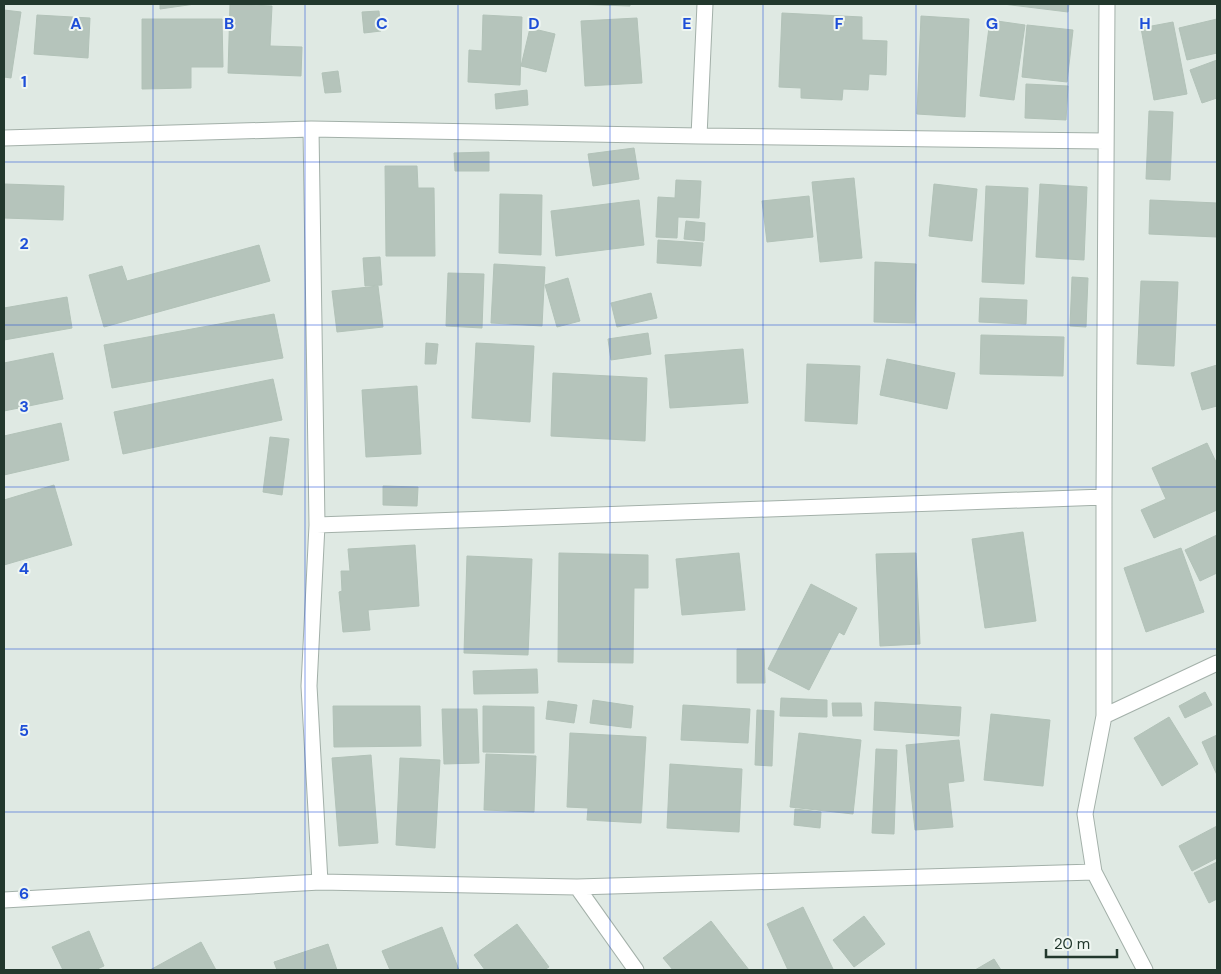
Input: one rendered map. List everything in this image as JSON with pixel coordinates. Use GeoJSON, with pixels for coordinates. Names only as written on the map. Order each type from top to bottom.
{"type":"FeatureCollection","features":[{"type":"Feature","properties":{"kind":"street"},"geometry":{"type":"LineString","coordinates":[[699,136],[705,4]]}},
{"type":"Feature","properties":{"kind":"street"},"geometry":{"type":"LineString","coordinates":[[1106,4],[1104,716],[1086,814],[1094,872],[1144,970]]}},
{"type":"Feature","properties":{"kind":"street"},"geometry":{"type":"LineString","coordinates":[[311,129],[317,525],[309,686],[320,882]]}},
{"type":"Feature","properties":{"kind":"street"},"geometry":{"type":"LineString","coordinates":[[4,138],[311,129],[1105,142]]}},
{"type":"Feature","properties":{"kind":"street"},"geometry":{"type":"LineString","coordinates":[[317,525],[1104,497]]}},
{"type":"Feature","properties":{"kind":"street"},"geometry":{"type":"LineString","coordinates":[[1104,716],[1217,663]]}},
{"type":"Feature","properties":{"kind":"street"},"geometry":{"type":"LineString","coordinates":[[4,900],[320,882],[577,887],[1094,872]]}},
{"type":"Feature","properties":{"kind":"street"},"geometry":{"type":"LineString","coordinates":[[577,887],[636,970]]}},
{"type":"Feature","properties":{"kind":"building"},"geometry":{"type":"Polygon","coordinates":[[[160,4],[195,4],[160,9],[160,4]]]}},
{"type":"Feature","properties":{"kind":"building"},"geometry":{"type":"Polygon","coordinates":[[[230,4],[272,6],[270,46],[302,47],[301,76],[228,73],[230,4]]]}},
{"type":"Feature","properties":{"kind":"building"},"geometry":{"type":"Polygon","coordinates":[[[573,4],[630,4],[630,6],[573,4]]]}},
{"type":"Feature","properties":{"kind":"building"},"geometry":{"type":"Polygon","coordinates":[[[1003,4],[1069,4],[1068,12],[1003,4]]]}},
{"type":"Feature","properties":{"kind":"building"},"geometry":{"type":"Polygon","coordinates":[[[4,10],[21,12],[11,78],[4,77],[4,10]]]}},
{"type":"Feature","properties":{"kind":"building"},"geometry":{"type":"Polygon","coordinates":[[[379,11],[381,31],[364,33],[362,12],[379,11]]]}},
{"type":"Feature","properties":{"kind":"building"},"geometry":{"type":"Polygon","coordinates":[[[782,13],[862,17],[862,40],[887,41],[886,75],[869,74],[868,90],[843,89],[842,100],[801,98],[801,88],[779,87],[782,13]]]}},
{"type":"Feature","properties":{"kind":"building"},"geometry":{"type":"Polygon","coordinates":[[[37,15],[90,18],[88,58],[34,54],[37,15]]]}},
{"type":"Feature","properties":{"kind":"building"},"geometry":{"type":"Polygon","coordinates":[[[483,15],[522,17],[520,85],[468,82],[469,50],[482,51],[483,15]]]}},
{"type":"Feature","properties":{"kind":"building"},"geometry":{"type":"Polygon","coordinates":[[[921,16],[969,19],[965,117],[917,114],[921,16]]]}},
{"type":"Feature","properties":{"kind":"building"},"geometry":{"type":"Polygon","coordinates":[[[637,18],[642,83],[585,86],[581,21],[637,18]]]}},
{"type":"Feature","properties":{"kind":"building"},"geometry":{"type":"Polygon","coordinates":[[[142,19],[222,19],[223,67],[191,67],[191,88],[142,89],[142,19]]]}},
{"type":"Feature","properties":{"kind":"building"},"geometry":{"type":"Polygon","coordinates":[[[1217,19],[1217,53],[1187,60],[1179,28],[1217,19]]]}},
{"type":"Feature","properties":{"kind":"building"},"geometry":{"type":"Polygon","coordinates":[[[990,20],[1025,25],[1014,100],[980,96],[990,20]]]}},
{"type":"Feature","properties":{"kind":"building"},"geometry":{"type":"Polygon","coordinates":[[[1173,22],[1187,94],[1154,100],[1141,28],[1173,22]]]}},
{"type":"Feature","properties":{"kind":"building"},"geometry":{"type":"Polygon","coordinates":[[[1027,25],[1073,30],[1067,82],[1022,77],[1027,25]]]}},
{"type":"Feature","properties":{"kind":"building"},"geometry":{"type":"Polygon","coordinates":[[[530,28],[555,34],[546,72],[521,66],[530,28]]]}},
{"type":"Feature","properties":{"kind":"building"},"geometry":{"type":"Polygon","coordinates":[[[1217,60],[1217,98],[1202,103],[1190,70],[1217,60]]]}},
{"type":"Feature","properties":{"kind":"building"},"geometry":{"type":"Polygon","coordinates":[[[338,71],[341,92],[325,93],[322,73],[338,71]]]}},
{"type":"Feature","properties":{"kind":"building"},"geometry":{"type":"Polygon","coordinates":[[[1026,84],[1068,86],[1066,120],[1025,118],[1026,84]]]}},
{"type":"Feature","properties":{"kind":"building"},"geometry":{"type":"Polygon","coordinates":[[[527,90],[528,105],[496,109],[495,94],[527,90]]]}},
{"type":"Feature","properties":{"kind":"building"},"geometry":{"type":"Polygon","coordinates":[[[1149,111],[1173,112],[1170,180],[1146,179],[1149,111]]]}},
{"type":"Feature","properties":{"kind":"building"},"geometry":{"type":"Polygon","coordinates":[[[634,148],[639,179],[593,186],[588,154],[634,148]]]}},
{"type":"Feature","properties":{"kind":"building"},"geometry":{"type":"Polygon","coordinates":[[[489,152],[489,171],[455,171],[454,153],[489,152]]]}},
{"type":"Feature","properties":{"kind":"building"},"geometry":{"type":"Polygon","coordinates":[[[385,166],[417,166],[418,188],[434,188],[435,256],[386,256],[385,166]]]}},
{"type":"Feature","properties":{"kind":"building"},"geometry":{"type":"Polygon","coordinates":[[[854,178],[862,258],[820,262],[812,182],[854,178]]]}},
{"type":"Feature","properties":{"kind":"building"},"geometry":{"type":"Polygon","coordinates":[[[676,180],[701,181],[699,218],[678,217],[677,238],[656,237],[658,197],[675,198],[676,180]]]}},
{"type":"Feature","properties":{"kind":"building"},"geometry":{"type":"Polygon","coordinates":[[[4,184],[64,186],[63,220],[4,218],[4,184]]]}},
{"type":"Feature","properties":{"kind":"building"},"geometry":{"type":"Polygon","coordinates":[[[934,184],[977,189],[972,241],[929,236],[934,184]]]}},
{"type":"Feature","properties":{"kind":"building"},"geometry":{"type":"Polygon","coordinates":[[[1040,184],[1087,187],[1084,260],[1036,257],[1040,184]]]}},
{"type":"Feature","properties":{"kind":"building"},"geometry":{"type":"Polygon","coordinates":[[[986,186],[1028,188],[1024,284],[982,282],[986,186]]]}},
{"type":"Feature","properties":{"kind":"building"},"geometry":{"type":"Polygon","coordinates":[[[500,194],[542,195],[541,255],[499,253],[500,194]]]}},
{"type":"Feature","properties":{"kind":"building"},"geometry":{"type":"Polygon","coordinates":[[[809,196],[813,237],[767,242],[762,201],[809,196]]]}},
{"type":"Feature","properties":{"kind":"building"},"geometry":{"type":"Polygon","coordinates":[[[639,200],[644,245],[556,256],[551,211],[639,200]]]}},
{"type":"Feature","properties":{"kind":"building"},"geometry":{"type":"Polygon","coordinates":[[[1150,200],[1217,203],[1217,237],[1149,234],[1150,200]]]}},
{"type":"Feature","properties":{"kind":"building"},"geometry":{"type":"Polygon","coordinates":[[[686,221],[705,223],[704,241],[684,239],[686,221]]]}},
{"type":"Feature","properties":{"kind":"building"},"geometry":{"type":"Polygon","coordinates":[[[658,240],[703,243],[701,266],[657,263],[658,240]]]}},
{"type":"Feature","properties":{"kind":"building"},"geometry":{"type":"Polygon","coordinates":[[[259,245],[270,281],[104,327],[89,275],[122,266],[127,281],[259,245]]]}},
{"type":"Feature","properties":{"kind":"building"},"geometry":{"type":"Polygon","coordinates":[[[380,257],[382,285],[365,286],[363,258],[380,257]]]}},
{"type":"Feature","properties":{"kind":"building"},"geometry":{"type":"Polygon","coordinates":[[[875,262],[916,264],[915,323],[874,322],[875,262]]]}},
{"type":"Feature","properties":{"kind":"building"},"geometry":{"type":"Polygon","coordinates":[[[494,264],[545,267],[542,326],[491,323],[494,264]]]}},
{"type":"Feature","properties":{"kind":"building"},"geometry":{"type":"Polygon","coordinates":[[[448,273],[484,274],[482,328],[446,326],[448,273]]]}},
{"type":"Feature","properties":{"kind":"building"},"geometry":{"type":"Polygon","coordinates":[[[1072,277],[1088,278],[1086,327],[1070,326],[1072,277]]]}},
{"type":"Feature","properties":{"kind":"building"},"geometry":{"type":"Polygon","coordinates":[[[568,278],[580,321],[557,327],[545,285],[568,278]]]}},
{"type":"Feature","properties":{"kind":"building"},"geometry":{"type":"Polygon","coordinates":[[[1141,281],[1178,282],[1174,366],[1137,364],[1141,281]]]}},
{"type":"Feature","properties":{"kind":"building"},"geometry":{"type":"Polygon","coordinates":[[[378,286],[383,327],[337,332],[332,291],[378,286]]]}},
{"type":"Feature","properties":{"kind":"building"},"geometry":{"type":"Polygon","coordinates":[[[651,293],[657,318],[617,327],[611,303],[651,293]]]}},
{"type":"Feature","properties":{"kind":"building"},"geometry":{"type":"Polygon","coordinates":[[[67,297],[72,328],[4,340],[4,308],[67,297]]]}},
{"type":"Feature","properties":{"kind":"building"},"geometry":{"type":"Polygon","coordinates":[[[980,298],[1027,300],[1026,324],[979,322],[980,298]]]}},
{"type":"Feature","properties":{"kind":"building"},"geometry":{"type":"Polygon","coordinates":[[[274,314],[283,358],[112,388],[104,345],[274,314]]]}},
{"type":"Feature","properties":{"kind":"building"},"geometry":{"type":"Polygon","coordinates":[[[648,333],[651,354],[611,360],[608,339],[648,333]]]}},
{"type":"Feature","properties":{"kind":"building"},"geometry":{"type":"Polygon","coordinates":[[[981,335],[1064,337],[1063,376],[980,374],[981,335]]]}},
{"type":"Feature","properties":{"kind":"building"},"geometry":{"type":"Polygon","coordinates":[[[426,343],[438,344],[436,364],[425,364],[426,343]]]}},
{"type":"Feature","properties":{"kind":"building"},"geometry":{"type":"Polygon","coordinates":[[[476,343],[534,346],[530,422],[472,418],[476,343]]]}},
{"type":"Feature","properties":{"kind":"building"},"geometry":{"type":"Polygon","coordinates":[[[743,349],[748,403],[670,408],[665,355],[743,349]]]}},
{"type":"Feature","properties":{"kind":"building"},"geometry":{"type":"Polygon","coordinates":[[[53,353],[63,399],[4,411],[4,363],[53,353]]]}},
{"type":"Feature","properties":{"kind":"building"},"geometry":{"type":"Polygon","coordinates":[[[887,359],[955,373],[947,409],[880,395],[887,359]]]}},
{"type":"Feature","properties":{"kind":"building"},"geometry":{"type":"Polygon","coordinates":[[[807,364],[860,366],[857,424],[805,421],[807,364]]]}},
{"type":"Feature","properties":{"kind":"building"},"geometry":{"type":"Polygon","coordinates":[[[1217,365],[1217,406],[1202,410],[1191,373],[1217,365]]]}},
{"type":"Feature","properties":{"kind":"building"},"geometry":{"type":"Polygon","coordinates":[[[553,373],[647,378],[645,441],[551,436],[553,373]]]}},
{"type":"Feature","properties":{"kind":"building"},"geometry":{"type":"Polygon","coordinates":[[[273,379],[282,420],[123,454],[114,412],[273,379]]]}},
{"type":"Feature","properties":{"kind":"building"},"geometry":{"type":"Polygon","coordinates":[[[417,386],[421,454],[366,457],[362,390],[417,386]]]}},
{"type":"Feature","properties":{"kind":"building"},"geometry":{"type":"Polygon","coordinates":[[[61,423],[69,460],[4,475],[4,436],[61,423]]]}},
{"type":"Feature","properties":{"kind":"building"},"geometry":{"type":"Polygon","coordinates":[[[270,437],[289,439],[282,495],[263,492],[270,437]]]}},
{"type":"Feature","properties":{"kind":"building"},"geometry":{"type":"Polygon","coordinates":[[[1207,443],[1217,464],[1217,510],[1154,538],[1141,510],[1166,499],[1152,468],[1207,443]]]}},
{"type":"Feature","properties":{"kind":"building"},"geometry":{"type":"Polygon","coordinates":[[[54,485],[72,545],[4,565],[4,500],[54,485]]]}},
{"type":"Feature","properties":{"kind":"building"},"geometry":{"type":"Polygon","coordinates":[[[383,486],[418,487],[417,506],[383,505],[383,486]]]}},
{"type":"Feature","properties":{"kind":"building"},"geometry":{"type":"Polygon","coordinates":[[[1023,532],[1036,621],[985,628],[972,539],[1023,532]]]}},
{"type":"Feature","properties":{"kind":"building"},"geometry":{"type":"Polygon","coordinates":[[[1217,535],[1217,573],[1200,581],[1185,550],[1217,535]]]}},
{"type":"Feature","properties":{"kind":"building"},"geometry":{"type":"Polygon","coordinates":[[[415,545],[419,606],[368,610],[370,630],[343,632],[339,592],[342,591],[341,571],[350,571],[348,549],[415,545]]]}},
{"type":"Feature","properties":{"kind":"building"},"geometry":{"type":"Polygon","coordinates":[[[1181,548],[1204,612],[1146,632],[1124,568],[1181,548]]]}},
{"type":"Feature","properties":{"kind":"building"},"geometry":{"type":"Polygon","coordinates":[[[559,553],[648,555],[648,588],[634,588],[633,663],[558,662],[559,553]]]}},
{"type":"Feature","properties":{"kind":"building"},"geometry":{"type":"Polygon","coordinates":[[[739,553],[745,610],[682,615],[676,559],[739,553]]]}},
{"type":"Feature","properties":{"kind":"building"},"geometry":{"type":"Polygon","coordinates":[[[916,553],[920,644],[880,646],[876,554],[916,553]]]}},
{"type":"Feature","properties":{"kind":"building"},"geometry":{"type":"Polygon","coordinates":[[[467,556],[532,559],[528,655],[464,653],[467,556]]]}},
{"type":"Feature","properties":{"kind":"building"},"geometry":{"type":"Polygon","coordinates":[[[811,584],[857,608],[844,635],[839,632],[809,690],[768,669],[811,584]]]}},
{"type":"Feature","properties":{"kind":"building"},"geometry":{"type":"Polygon","coordinates":[[[737,649],[764,649],[765,683],[737,683],[737,649]]]}},
{"type":"Feature","properties":{"kind":"building"},"geometry":{"type":"Polygon","coordinates":[[[537,669],[538,693],[474,694],[473,671],[537,669]]]}},
{"type":"Feature","properties":{"kind":"building"},"geometry":{"type":"Polygon","coordinates":[[[1205,692],[1212,705],[1185,718],[1179,706],[1205,692]]]}},
{"type":"Feature","properties":{"kind":"building"},"geometry":{"type":"Polygon","coordinates":[[[781,698],[827,700],[827,717],[780,716],[781,698]]]}},
{"type":"Feature","properties":{"kind":"building"},"geometry":{"type":"Polygon","coordinates":[[[593,700],[633,706],[631,728],[590,723],[593,700]]]}},
{"type":"Feature","properties":{"kind":"building"},"geometry":{"type":"Polygon","coordinates":[[[548,701],[577,705],[574,723],[546,719],[548,701]]]}},
{"type":"Feature","properties":{"kind":"building"},"geometry":{"type":"Polygon","coordinates":[[[875,702],[961,707],[959,736],[874,730],[875,702]]]}},
{"type":"Feature","properties":{"kind":"building"},"geometry":{"type":"Polygon","coordinates":[[[832,703],[861,703],[862,716],[833,716],[832,703]]]}},
{"type":"Feature","properties":{"kind":"building"},"geometry":{"type":"Polygon","coordinates":[[[683,705],[750,709],[748,743],[681,740],[683,705]]]}},
{"type":"Feature","properties":{"kind":"building"},"geometry":{"type":"Polygon","coordinates":[[[333,706],[420,706],[421,746],[334,747],[333,706]]]}},
{"type":"Feature","properties":{"kind":"building"},"geometry":{"type":"Polygon","coordinates":[[[483,706],[534,707],[534,753],[483,752],[483,706]]]}},
{"type":"Feature","properties":{"kind":"building"},"geometry":{"type":"Polygon","coordinates":[[[442,709],[477,709],[479,763],[444,764],[442,709]]]}},
{"type":"Feature","properties":{"kind":"building"},"geometry":{"type":"Polygon","coordinates":[[[757,710],[774,711],[772,766],[755,765],[757,710]]]}},
{"type":"Feature","properties":{"kind":"building"},"geometry":{"type":"Polygon","coordinates":[[[991,714],[1050,720],[1043,786],[984,780],[991,714]]]}},
{"type":"Feature","properties":{"kind":"building"},"geometry":{"type":"Polygon","coordinates":[[[1169,717],[1198,764],[1162,786],[1134,738],[1169,717]]]}},
{"type":"Feature","properties":{"kind":"building"},"geometry":{"type":"Polygon","coordinates":[[[570,733],[646,737],[641,823],[587,820],[588,808],[567,807],[570,733]]]}},
{"type":"Feature","properties":{"kind":"building"},"geometry":{"type":"Polygon","coordinates":[[[799,733],[861,740],[853,814],[790,807],[799,733]]]}},
{"type":"Feature","properties":{"kind":"building"},"geometry":{"type":"Polygon","coordinates":[[[1217,735],[1217,775],[1202,742],[1217,735]]]}},
{"type":"Feature","properties":{"kind":"building"},"geometry":{"type":"Polygon","coordinates":[[[959,740],[964,781],[948,783],[953,827],[915,830],[906,745],[959,740]]]}},
{"type":"Feature","properties":{"kind":"building"},"geometry":{"type":"Polygon","coordinates":[[[876,749],[897,750],[894,834],[872,833],[876,749]]]}},
{"type":"Feature","properties":{"kind":"building"},"geometry":{"type":"Polygon","coordinates":[[[486,754],[536,756],[534,812],[484,810],[486,754]]]}},
{"type":"Feature","properties":{"kind":"building"},"geometry":{"type":"Polygon","coordinates":[[[371,755],[378,843],[339,846],[332,758],[371,755]]]}},
{"type":"Feature","properties":{"kind":"building"},"geometry":{"type":"Polygon","coordinates":[[[400,758],[440,760],[435,848],[396,845],[400,758]]]}},
{"type":"Feature","properties":{"kind":"building"},"geometry":{"type":"Polygon","coordinates":[[[670,764],[742,769],[739,832],[667,828],[670,764]]]}},
{"type":"Feature","properties":{"kind":"building"},"geometry":{"type":"Polygon","coordinates":[[[795,809],[821,812],[820,828],[794,825],[795,809]]]}},
{"type":"Feature","properties":{"kind":"building"},"geometry":{"type":"Polygon","coordinates":[[[1217,826],[1217,858],[1192,871],[1179,846],[1217,826]]]}},
{"type":"Feature","properties":{"kind":"building"},"geometry":{"type":"Polygon","coordinates":[[[1217,862],[1217,899],[1209,903],[1194,873],[1217,862]]]}},
{"type":"Feature","properties":{"kind":"building"},"geometry":{"type":"Polygon","coordinates":[[[803,907],[833,969],[831,970],[788,970],[767,924],[803,907]]]}},
{"type":"Feature","properties":{"kind":"building"},"geometry":{"type":"Polygon","coordinates":[[[864,916],[885,944],[854,967],[833,940],[864,916]]]}},
{"type":"Feature","properties":{"kind":"building"},"geometry":{"type":"Polygon","coordinates":[[[711,921],[749,970],[673,970],[663,958],[711,921]]]}},
{"type":"Feature","properties":{"kind":"building"},"geometry":{"type":"Polygon","coordinates":[[[517,924],[549,967],[544,970],[485,970],[474,955],[517,924]]]}},
{"type":"Feature","properties":{"kind":"building"},"geometry":{"type":"Polygon","coordinates":[[[442,927],[459,970],[390,970],[382,951],[442,927]]]}},
{"type":"Feature","properties":{"kind":"building"},"geometry":{"type":"Polygon","coordinates":[[[89,931],[104,966],[95,970],[63,970],[52,947],[89,931]]]}},
{"type":"Feature","properties":{"kind":"building"},"geometry":{"type":"Polygon","coordinates":[[[201,942],[216,970],[150,970],[201,942]]]}},
{"type":"Feature","properties":{"kind":"building"},"geometry":{"type":"Polygon","coordinates":[[[328,944],[337,970],[277,970],[274,962],[328,944]]]}},
{"type":"Feature","properties":{"kind":"building"},"geometry":{"type":"Polygon","coordinates":[[[994,959],[1001,970],[975,970],[994,959]]]}}]}
